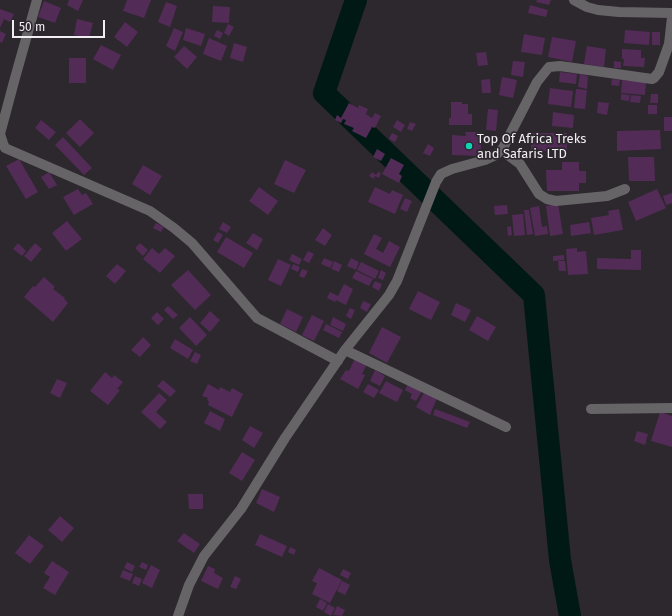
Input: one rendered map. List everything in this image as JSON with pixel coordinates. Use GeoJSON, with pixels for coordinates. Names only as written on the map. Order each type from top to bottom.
{"type":"FeatureCollection","features":[{"type":"Feature","properties":{"kind":"street"},"geometry":{"type":"LineString","coordinates":[[37,0],[14,78],[0,134],[1,144],[5,148],[150,211],[192,243],[257,318],[338,361]]}},
{"type":"Feature","properties":{"kind":"street"},"geometry":{"type":"LineString","coordinates":[[574,0],[587,7],[598,10],[672,13]]}},
{"type":"Feature","properties":{"kind":"street"},"geometry":{"type":"LineString","coordinates":[[178,616],[190,585],[204,556],[241,509],[285,438],[345,350],[389,295],[397,280],[438,178],[447,171],[485,160],[496,155],[501,150],[538,82],[549,67],[560,66],[652,79],[659,72],[671,44],[672,17]]}},
{"type":"Feature","properties":{"kind":"street"},"geometry":{"type":"LineString","coordinates":[[501,150],[520,164],[539,194],[547,199],[556,201],[607,196],[625,189]]}},
{"type":"Feature","properties":{"kind":"street"},"geometry":{"type":"LineString","coordinates":[[345,350],[506,427]]}},
{"type":"Feature","properties":{"kind":"street"},"geometry":{"type":"LineString","coordinates":[[591,409],[672,408]]}},
{"type":"Feature","properties":{"kind":"building"},"geometry":{"type":"Polygon","coordinates":[[[69,0],[83,0],[78,11],[67,5],[69,0]]]}},
{"type":"Feature","properties":{"kind":"building"},"geometry":{"type":"Polygon","coordinates":[[[127,0],[151,0],[144,18],[123,11],[127,0]]]}},
{"type":"Feature","properties":{"kind":"building"},"geometry":{"type":"Polygon","coordinates":[[[537,0],[551,0],[549,5],[536,2],[537,0]]]}},
{"type":"Feature","properties":{"kind":"building"},"geometry":{"type":"Polygon","coordinates":[[[44,1],[61,8],[55,23],[38,17],[44,1]]]}},
{"type":"Feature","properties":{"kind":"building"},"geometry":{"type":"Polygon","coordinates":[[[166,2],[177,6],[170,27],[158,22],[166,2]]]}},
{"type":"Feature","properties":{"kind":"building"},"geometry":{"type":"Polygon","coordinates":[[[530,5],[548,10],[546,17],[528,13],[530,5]]]}},
{"type":"Feature","properties":{"kind":"building"},"geometry":{"type":"Polygon","coordinates":[[[213,6],[230,7],[229,23],[212,22],[213,6]]]}},
{"type":"Feature","properties":{"kind":"building"},"geometry":{"type":"Polygon","coordinates":[[[0,9],[14,14],[10,22],[4,19],[0,28],[0,9]]]}},
{"type":"Feature","properties":{"kind":"building"},"geometry":{"type":"Polygon","coordinates":[[[77,19],[93,23],[89,38],[74,35],[77,19]]]}},
{"type":"Feature","properties":{"kind":"building"},"geometry":{"type":"Polygon","coordinates":[[[125,22],[138,32],[127,47],[114,37],[125,22]]]}},
{"type":"Feature","properties":{"kind":"building"},"geometry":{"type":"Polygon","coordinates":[[[228,24],[234,27],[229,36],[224,33],[228,24]]]}},
{"type":"Feature","properties":{"kind":"building"},"geometry":{"type":"Polygon","coordinates":[[[174,28],[183,32],[175,51],[166,46],[174,28]]]}},
{"type":"Feature","properties":{"kind":"building"},"geometry":{"type":"Polygon","coordinates":[[[186,28],[205,34],[201,46],[183,40],[186,28]]]}},
{"type":"Feature","properties":{"kind":"building"},"geometry":{"type":"Polygon","coordinates":[[[217,30],[223,33],[220,39],[214,36],[217,30]]]}},
{"type":"Feature","properties":{"kind":"building"},"geometry":{"type":"Polygon","coordinates":[[[625,30],[650,32],[649,45],[624,43],[625,30]]]}},
{"type":"Feature","properties":{"kind":"building"},"geometry":{"type":"Polygon","coordinates":[[[0,31],[6,34],[2,43],[0,42],[0,31]]]}},
{"type":"Feature","properties":{"kind":"building"},"geometry":{"type":"Polygon","coordinates":[[[652,32],[660,32],[660,45],[652,45],[652,32]]]}},
{"type":"Feature","properties":{"kind":"building"},"geometry":{"type":"Polygon","coordinates":[[[524,34],[545,38],[542,55],[521,52],[524,34]]]}},
{"type":"Feature","properties":{"kind":"building"},"geometry":{"type":"Polygon","coordinates":[[[552,37],[576,41],[572,62],[548,57],[552,37]]]}},
{"type":"Feature","properties":{"kind":"building"},"geometry":{"type":"Polygon","coordinates":[[[209,38],[227,46],[221,61],[203,54],[209,38]]]}},
{"type":"Feature","properties":{"kind":"building"},"geometry":{"type":"Polygon","coordinates":[[[234,43],[247,47],[243,62],[230,58],[234,43]]]}},
{"type":"Feature","properties":{"kind":"building"},"geometry":{"type":"Polygon","coordinates":[[[101,45],[121,55],[113,70],[93,59],[101,45]]]}},
{"type":"Feature","properties":{"kind":"building"},"geometry":{"type":"Polygon","coordinates":[[[184,46],[197,57],[187,69],[174,57],[184,46]]]}},
{"type":"Feature","properties":{"kind":"building"},"geometry":{"type":"Polygon","coordinates":[[[587,46],[606,49],[604,67],[584,64],[587,46]]]}},
{"type":"Feature","properties":{"kind":"building"},"geometry":{"type":"Polygon","coordinates":[[[622,49],[641,50],[641,58],[645,58],[644,67],[623,66],[624,59],[622,59],[622,49]]]}},
{"type":"Feature","properties":{"kind":"building"},"geometry":{"type":"Polygon","coordinates":[[[486,52],[488,65],[478,66],[476,53],[486,52]]]}},
{"type":"Feature","properties":{"kind":"building"},"geometry":{"type":"Polygon","coordinates":[[[69,58],[86,58],[86,83],[69,83],[69,58]]]}},
{"type":"Feature","properties":{"kind":"building"},"geometry":{"type":"Polygon","coordinates":[[[513,61],[525,62],[523,77],[511,75],[513,61]]]}},
{"type":"Feature","properties":{"kind":"building"},"geometry":{"type":"Polygon","coordinates":[[[614,61],[621,62],[621,68],[614,68],[614,61]]]}},
{"type":"Feature","properties":{"kind":"building"},"geometry":{"type":"Polygon","coordinates":[[[560,72],[577,74],[576,84],[559,82],[560,72]]]}},
{"type":"Feature","properties":{"kind":"building"},"geometry":{"type":"Polygon","coordinates":[[[580,74],[588,76],[587,89],[578,87],[580,74]]]}},
{"type":"Feature","properties":{"kind":"building"},"geometry":{"type":"Polygon","coordinates":[[[502,77],[517,80],[513,98],[499,95],[502,77]]]}},
{"type":"Feature","properties":{"kind":"building"},"geometry":{"type":"Polygon","coordinates":[[[490,79],[491,93],[482,93],[481,80],[490,79]]]}},
{"type":"Feature","properties":{"kind":"building"},"geometry":{"type":"Polygon","coordinates":[[[612,79],[620,80],[619,86],[611,85],[612,79]]]}},
{"type":"Feature","properties":{"kind":"building"},"geometry":{"type":"Polygon","coordinates":[[[622,80],[646,82],[645,95],[621,93],[622,80]]]}},
{"type":"Feature","properties":{"kind":"building"},"geometry":{"type":"Polygon","coordinates":[[[550,88],[573,91],[571,107],[548,104],[550,88]]]}},
{"type":"Feature","properties":{"kind":"building"},"geometry":{"type":"Polygon","coordinates":[[[576,89],[587,90],[585,109],[574,108],[576,89]]]}},
{"type":"Feature","properties":{"kind":"building"},"geometry":{"type":"Polygon","coordinates":[[[621,94],[630,95],[629,101],[621,100],[621,94]]]}},
{"type":"Feature","properties":{"kind":"building"},"geometry":{"type":"Polygon","coordinates":[[[651,94],[658,94],[658,103],[650,103],[651,94]]]}},
{"type":"Feature","properties":{"kind":"building"},"geometry":{"type":"Polygon","coordinates":[[[631,95],[641,96],[640,103],[630,102],[631,95]]]}},
{"type":"Feature","properties":{"kind":"building"},"geometry":{"type":"Polygon","coordinates":[[[451,102],[462,102],[462,104],[468,104],[468,114],[472,114],[472,125],[449,125],[449,118],[451,118],[451,102]]]}},
{"type":"Feature","properties":{"kind":"building"},"geometry":{"type":"Polygon","coordinates":[[[598,102],[609,103],[607,115],[597,113],[598,102]]]}},
{"type":"Feature","properties":{"kind":"building"},"geometry":{"type":"Polygon","coordinates":[[[349,103],[358,108],[359,105],[368,109],[366,114],[372,118],[375,113],[381,116],[375,128],[372,127],[366,138],[352,131],[354,128],[344,124],[346,120],[343,119],[341,123],[335,120],[337,115],[341,118],[349,103]]]}},
{"type":"Feature","properties":{"kind":"building"},"geometry":{"type":"Polygon","coordinates":[[[648,105],[657,105],[657,114],[648,114],[648,105]]]}},
{"type":"Feature","properties":{"kind":"building"},"geometry":{"type":"Polygon","coordinates":[[[488,109],[498,110],[496,131],[486,130],[488,109]]]}},
{"type":"Feature","properties":{"kind":"building"},"geometry":{"type":"Polygon","coordinates":[[[553,112],[574,115],[573,128],[552,126],[553,112]]]}},
{"type":"Feature","properties":{"kind":"building"},"geometry":{"type":"Polygon","coordinates":[[[664,117],[672,117],[672,131],[664,131],[664,117]]]}},
{"type":"Feature","properties":{"kind":"building"},"geometry":{"type":"Polygon","coordinates":[[[80,119],[94,133],[80,147],[66,133],[80,119]]]}},
{"type":"Feature","properties":{"kind":"building"},"geometry":{"type":"Polygon","coordinates":[[[41,120],[56,132],[49,140],[35,128],[41,120]]]}},
{"type":"Feature","properties":{"kind":"building"},"geometry":{"type":"Polygon","coordinates":[[[397,120],[405,125],[401,132],[393,127],[397,120]]]}},
{"type":"Feature","properties":{"kind":"building"},"geometry":{"type":"Polygon","coordinates":[[[410,122],[416,124],[412,131],[407,129],[410,122]]]}},
{"type":"Feature","properties":{"kind":"building"},"geometry":{"type":"Polygon","coordinates":[[[660,130],[661,149],[617,151],[617,131],[660,130]]]}},
{"type":"Feature","properties":{"kind":"building"},"geometry":{"type":"Polygon","coordinates":[[[465,132],[481,132],[481,156],[452,155],[452,135],[466,136],[465,132]]]}},
{"type":"Feature","properties":{"kind":"building"},"geometry":{"type":"Polygon","coordinates":[[[392,133],[398,136],[395,142],[389,139],[392,133]]]}},
{"type":"Feature","properties":{"kind":"building"},"geometry":{"type":"Polygon","coordinates":[[[531,133],[567,133],[567,151],[531,151],[531,133]]]}},
{"type":"Feature","properties":{"kind":"building"},"geometry":{"type":"Polygon","coordinates":[[[63,137],[92,168],[84,175],[55,145],[63,137]]]}},
{"type":"Feature","properties":{"kind":"building"},"geometry":{"type":"Polygon","coordinates":[[[428,144],[434,148],[430,156],[423,153],[428,144]]]}},
{"type":"Feature","properties":{"kind":"building"},"geometry":{"type":"Polygon","coordinates":[[[377,149],[385,154],[381,161],[373,157],[377,149]]]}},
{"type":"Feature","properties":{"kind":"building"},"geometry":{"type":"Polygon","coordinates":[[[628,157],[654,157],[655,181],[629,181],[628,157]]]}},
{"type":"Feature","properties":{"kind":"building"},"geometry":{"type":"Polygon","coordinates":[[[391,158],[404,165],[399,174],[402,176],[399,183],[382,174],[391,158]]]}},
{"type":"Feature","properties":{"kind":"building"},"geometry":{"type":"Polygon","coordinates":[[[19,159],[38,192],[26,199],[6,166],[19,159]]]}},
{"type":"Feature","properties":{"kind":"building"},"geometry":{"type":"Polygon","coordinates":[[[285,160],[306,170],[294,193],[274,184],[285,160]]]}},
{"type":"Feature","properties":{"kind":"building"},"geometry":{"type":"Polygon","coordinates":[[[562,162],[579,162],[579,171],[586,171],[586,183],[579,183],[579,191],[547,191],[546,170],[562,170],[562,162]]]}},
{"type":"Feature","properties":{"kind":"building"},"geometry":{"type":"Polygon","coordinates":[[[143,165],[162,176],[150,195],[132,184],[143,165]]]}},
{"type":"Feature","properties":{"kind":"building"},"geometry":{"type":"Polygon","coordinates":[[[49,172],[57,185],[49,189],[41,177],[49,172]]]}},
{"type":"Feature","properties":{"kind":"building"},"geometry":{"type":"Polygon","coordinates":[[[372,172],[376,175],[378,172],[381,173],[379,178],[375,176],[374,179],[369,176],[372,172]]]}},
{"type":"Feature","properties":{"kind":"building"},"geometry":{"type":"Polygon","coordinates":[[[259,187],[278,201],[268,215],[249,201],[259,187]]]}},
{"type":"Feature","properties":{"kind":"building"},"geometry":{"type":"Polygon","coordinates":[[[375,187],[390,194],[392,190],[403,195],[395,214],[368,202],[375,187]]]}},
{"type":"Feature","properties":{"kind":"building"},"geometry":{"type":"Polygon","coordinates":[[[78,189],[82,195],[86,193],[93,204],[74,215],[63,197],[78,189]]]}},
{"type":"Feature","properties":{"kind":"building"},"geometry":{"type":"Polygon","coordinates":[[[657,189],[666,208],[636,221],[628,202],[657,189]]]}},
{"type":"Feature","properties":{"kind":"building"},"geometry":{"type":"Polygon","coordinates":[[[672,193],[672,203],[666,205],[663,196],[672,193]]]}},
{"type":"Feature","properties":{"kind":"building"},"geometry":{"type":"Polygon","coordinates":[[[405,198],[412,201],[407,212],[400,209],[405,198]]]}},
{"type":"Feature","properties":{"kind":"building"},"geometry":{"type":"Polygon","coordinates":[[[558,204],[563,234],[550,236],[546,206],[558,204]]]}},
{"type":"Feature","properties":{"kind":"building"},"geometry":{"type":"Polygon","coordinates":[[[507,205],[508,214],[495,215],[494,206],[507,205]]]}},
{"type":"Feature","properties":{"kind":"building"},"geometry":{"type":"Polygon","coordinates":[[[539,206],[542,227],[547,226],[548,234],[535,236],[530,208],[539,206]]]}},
{"type":"Feature","properties":{"kind":"building"},"geometry":{"type":"Polygon","coordinates":[[[619,209],[623,230],[594,235],[591,218],[609,215],[608,211],[619,209]]]}},
{"type":"Feature","properties":{"kind":"building"},"geometry":{"type":"Polygon","coordinates":[[[524,210],[529,210],[533,234],[527,235],[524,210]]]}},
{"type":"Feature","properties":{"kind":"building"},"geometry":{"type":"Polygon","coordinates":[[[523,214],[525,235],[514,236],[512,215],[523,214]]]}},
{"type":"Feature","properties":{"kind":"building"},"geometry":{"type":"Polygon","coordinates":[[[67,221],[82,239],[66,251],[52,233],[67,221]]]}},
{"type":"Feature","properties":{"kind":"building"},"geometry":{"type":"Polygon","coordinates":[[[223,222],[231,227],[227,233],[219,229],[223,222]]]}},
{"type":"Feature","properties":{"kind":"building"},"geometry":{"type":"Polygon","coordinates":[[[589,222],[591,233],[571,236],[570,225],[589,222]]]}},
{"type":"Feature","properties":{"kind":"building"},"geometry":{"type":"Polygon","coordinates":[[[156,223],[164,227],[161,232],[153,228],[156,223]]]}},
{"type":"Feature","properties":{"kind":"building"},"geometry":{"type":"Polygon","coordinates":[[[511,226],[512,235],[508,236],[507,227],[511,226]]]}},
{"type":"Feature","properties":{"kind":"building"},"geometry":{"type":"Polygon","coordinates":[[[323,228],[332,235],[325,246],[315,240],[323,228]]]}},
{"type":"Feature","properties":{"kind":"building"},"geometry":{"type":"Polygon","coordinates":[[[218,232],[223,235],[218,243],[213,240],[218,232]]]}},
{"type":"Feature","properties":{"kind":"building"},"geometry":{"type":"Polygon","coordinates":[[[253,233],[263,239],[257,250],[246,243],[253,233]]]}},
{"type":"Feature","properties":{"kind":"building"},"geometry":{"type":"Polygon","coordinates":[[[374,234],[382,238],[376,249],[383,253],[389,241],[400,247],[390,267],[364,254],[374,234]]]}},
{"type":"Feature","properties":{"kind":"building"},"geometry":{"type":"Polygon","coordinates":[[[226,237],[253,253],[244,268],[217,252],[226,237]]]}},
{"type":"Feature","properties":{"kind":"building"},"geometry":{"type":"Polygon","coordinates":[[[18,243],[26,251],[22,256],[13,249],[18,243]]]}},
{"type":"Feature","properties":{"kind":"building"},"geometry":{"type":"Polygon","coordinates":[[[35,243],[42,249],[31,262],[24,256],[35,243]]]}},
{"type":"Feature","properties":{"kind":"building"},"geometry":{"type":"Polygon","coordinates":[[[140,243],[148,250],[143,256],[135,248],[140,243]]]}},
{"type":"Feature","properties":{"kind":"building"},"geometry":{"type":"Polygon","coordinates":[[[152,248],[159,254],[165,248],[175,256],[160,273],[143,259],[152,248]]]}},
{"type":"Feature","properties":{"kind":"building"},"geometry":{"type":"Polygon","coordinates":[[[577,248],[577,252],[586,251],[588,274],[568,275],[566,249],[577,248]]]}},
{"type":"Feature","properties":{"kind":"building"},"geometry":{"type":"Polygon","coordinates":[[[631,250],[641,250],[641,270],[597,269],[597,258],[631,259],[631,250]]]}},
{"type":"Feature","properties":{"kind":"building"},"geometry":{"type":"Polygon","coordinates":[[[308,251],[314,254],[309,263],[303,260],[308,251]]]}},
{"type":"Feature","properties":{"kind":"building"},"geometry":{"type":"Polygon","coordinates":[[[292,254],[302,259],[299,265],[289,260],[292,254]]]}},
{"type":"Feature","properties":{"kind":"building"},"geometry":{"type":"Polygon","coordinates":[[[564,255],[564,260],[553,261],[553,256],[564,255]]]}},
{"type":"Feature","properties":{"kind":"building"},"geometry":{"type":"Polygon","coordinates":[[[324,258],[333,262],[330,268],[321,264],[324,258]]]}},
{"type":"Feature","properties":{"kind":"building"},"geometry":{"type":"Polygon","coordinates":[[[351,258],[359,262],[356,270],[347,266],[351,258]]]}},
{"type":"Feature","properties":{"kind":"building"},"geometry":{"type":"Polygon","coordinates":[[[278,259],[291,265],[281,286],[268,280],[278,259]]]}},
{"type":"Feature","properties":{"kind":"building"},"geometry":{"type":"Polygon","coordinates":[[[334,261],[342,265],[339,272],[331,269],[334,261]]]}},
{"type":"Feature","properties":{"kind":"building"},"geometry":{"type":"Polygon","coordinates":[[[558,261],[565,261],[566,271],[559,271],[558,261]]]}},
{"type":"Feature","properties":{"kind":"building"},"geometry":{"type":"Polygon","coordinates":[[[361,262],[379,271],[375,279],[357,270],[361,262]]]}},
{"type":"Feature","properties":{"kind":"building"},"geometry":{"type":"Polygon","coordinates":[[[117,264],[126,271],[115,284],[106,276],[117,264]]]}},
{"type":"Feature","properties":{"kind":"building"},"geometry":{"type":"Polygon","coordinates":[[[293,264],[300,267],[298,272],[291,269],[293,264]]]}},
{"type":"Feature","properties":{"kind":"building"},"geometry":{"type":"Polygon","coordinates":[[[302,269],[308,271],[304,278],[299,276],[302,269]]]}},
{"type":"Feature","properties":{"kind":"building"},"geometry":{"type":"Polygon","coordinates":[[[188,270],[211,295],[195,310],[171,285],[188,270]]]}},
{"type":"Feature","properties":{"kind":"building"},"geometry":{"type":"Polygon","coordinates":[[[381,270],[386,273],[383,280],[378,278],[381,270]]]}},
{"type":"Feature","properties":{"kind":"building"},"geometry":{"type":"Polygon","coordinates":[[[356,271],[373,279],[369,286],[352,278],[356,271]]]}},
{"type":"Feature","properties":{"kind":"building"},"geometry":{"type":"Polygon","coordinates":[[[44,277],[55,287],[53,289],[65,298],[64,299],[68,303],[53,322],[24,297],[33,286],[35,287],[44,277]]]}},
{"type":"Feature","properties":{"kind":"building"},"geometry":{"type":"Polygon","coordinates":[[[375,281],[382,284],[379,291],[372,287],[375,281]]]}},
{"type":"Feature","properties":{"kind":"building"},"geometry":{"type":"Polygon","coordinates":[[[344,284],[353,289],[346,305],[336,300],[344,284]]]}},
{"type":"Feature","properties":{"kind":"building"},"geometry":{"type":"Polygon","coordinates":[[[418,291],[440,302],[431,320],[409,309],[418,291]]]}},
{"type":"Feature","properties":{"kind":"building"},"geometry":{"type":"Polygon","coordinates":[[[330,292],[338,296],[335,302],[327,298],[330,292]]]}},
{"type":"Feature","properties":{"kind":"building"},"geometry":{"type":"Polygon","coordinates":[[[363,301],[371,304],[367,312],[360,308],[363,301]]]}},
{"type":"Feature","properties":{"kind":"building"},"geometry":{"type":"Polygon","coordinates":[[[456,303],[471,310],[465,322],[451,315],[456,303]]]}},
{"type":"Feature","properties":{"kind":"building"},"geometry":{"type":"Polygon","coordinates":[[[168,306],[178,315],[173,319],[164,310],[168,306]]]}},
{"type":"Feature","properties":{"kind":"building"},"geometry":{"type":"Polygon","coordinates":[[[350,308],[355,310],[351,319],[346,316],[350,308]]]}},
{"type":"Feature","properties":{"kind":"building"},"geometry":{"type":"Polygon","coordinates":[[[287,309],[303,317],[296,332],[280,324],[287,309]]]}},
{"type":"Feature","properties":{"kind":"building"},"geometry":{"type":"Polygon","coordinates":[[[210,311],[220,320],[210,332],[200,323],[210,311]]]}},
{"type":"Feature","properties":{"kind":"building"},"geometry":{"type":"Polygon","coordinates":[[[157,312],[164,319],[158,325],[151,318],[157,312]]]}},
{"type":"Feature","properties":{"kind":"building"},"geometry":{"type":"Polygon","coordinates":[[[312,315],[324,321],[314,341],[302,335],[312,315]]]}},
{"type":"Feature","properties":{"kind":"building"},"geometry":{"type":"Polygon","coordinates":[[[477,316],[496,327],[488,341],[469,330],[477,316]]]}},
{"type":"Feature","properties":{"kind":"building"},"geometry":{"type":"Polygon","coordinates":[[[190,317],[207,335],[196,346],[179,328],[190,317]]]}},
{"type":"Feature","properties":{"kind":"building"},"geometry":{"type":"Polygon","coordinates":[[[333,317],[346,324],[343,331],[330,325],[333,317]]]}},
{"type":"Feature","properties":{"kind":"building"},"geometry":{"type":"Polygon","coordinates":[[[326,324],[342,332],[339,338],[323,330],[326,324]]]}},
{"type":"Feature","properties":{"kind":"building"},"geometry":{"type":"Polygon","coordinates":[[[382,327],[401,337],[387,363],[369,353],[382,327]]]}},
{"type":"Feature","properties":{"kind":"building"},"geometry":{"type":"Polygon","coordinates":[[[143,337],[151,345],[140,357],[131,350],[143,337]]]}},
{"type":"Feature","properties":{"kind":"building"},"geometry":{"type":"Polygon","coordinates":[[[175,339],[193,350],[188,359],[170,348],[175,339]]]}},
{"type":"Feature","properties":{"kind":"building"},"geometry":{"type":"Polygon","coordinates":[[[195,352],[201,355],[197,364],[190,361],[195,352]]]}},
{"type":"Feature","properties":{"kind":"building"},"geometry":{"type":"Polygon","coordinates":[[[355,358],[367,364],[362,374],[365,375],[358,389],[340,379],[346,370],[349,371],[355,358]]]}},
{"type":"Feature","properties":{"kind":"building"},"geometry":{"type":"Polygon","coordinates":[[[375,370],[385,376],[380,386],[370,381],[375,370]]]}},
{"type":"Feature","properties":{"kind":"building"},"geometry":{"type":"Polygon","coordinates":[[[105,372],[112,378],[114,375],[123,382],[117,389],[120,390],[108,405],[90,391],[105,372]]]}},
{"type":"Feature","properties":{"kind":"building"},"geometry":{"type":"Polygon","coordinates":[[[57,379],[67,383],[60,398],[50,393],[57,379]]]}},
{"type":"Feature","properties":{"kind":"building"},"geometry":{"type":"Polygon","coordinates":[[[163,380],[176,391],[170,397],[157,386],[163,380]]]}},
{"type":"Feature","properties":{"kind":"building"},"geometry":{"type":"Polygon","coordinates":[[[386,381],[403,390],[397,402],[379,393],[386,381]]]}},
{"type":"Feature","properties":{"kind":"building"},"geometry":{"type":"Polygon","coordinates":[[[208,384],[219,390],[220,387],[230,392],[232,388],[243,394],[232,417],[208,405],[208,398],[202,396],[208,384]]]}},
{"type":"Feature","properties":{"kind":"building"},"geometry":{"type":"Polygon","coordinates":[[[368,384],[379,390],[374,398],[363,392],[368,384]]]}},
{"type":"Feature","properties":{"kind":"building"},"geometry":{"type":"Polygon","coordinates":[[[408,384],[422,391],[416,401],[410,398],[412,394],[405,390],[408,384]]]}},
{"type":"Feature","properties":{"kind":"building"},"geometry":{"type":"Polygon","coordinates":[[[159,393],[167,400],[156,412],[167,422],[160,429],[141,412],[159,393]]]}},
{"type":"Feature","properties":{"kind":"building"},"geometry":{"type":"Polygon","coordinates":[[[424,393],[437,398],[430,415],[416,407],[424,393]]]}},
{"type":"Feature","properties":{"kind":"building"},"geometry":{"type":"Polygon","coordinates":[[[435,409],[470,422],[467,428],[433,415],[435,409]]]}},
{"type":"Feature","properties":{"kind":"building"},"geometry":{"type":"Polygon","coordinates":[[[210,411],[225,419],[220,431],[204,423],[210,411]]]}},
{"type":"Feature","properties":{"kind":"building"},"geometry":{"type":"Polygon","coordinates":[[[660,412],[672,416],[672,447],[651,441],[660,412]]]}},
{"type":"Feature","properties":{"kind":"building"},"geometry":{"type":"Polygon","coordinates":[[[250,426],[263,433],[254,448],[242,440],[250,426]]]}},
{"type":"Feature","properties":{"kind":"building"},"geometry":{"type":"Polygon","coordinates":[[[637,431],[648,434],[645,445],[634,441],[637,431]]]}},
{"type":"Feature","properties":{"kind":"building"},"geometry":{"type":"Polygon","coordinates":[[[242,452],[255,460],[242,481],[229,473],[242,452]]]}},
{"type":"Feature","properties":{"kind":"building"},"geometry":{"type":"Polygon","coordinates":[[[262,489],[280,497],[274,512],[256,503],[262,489]]]}},
{"type":"Feature","properties":{"kind":"building"},"geometry":{"type":"Polygon","coordinates":[[[188,494],[203,494],[203,509],[189,509],[188,494]]]}},
{"type":"Feature","properties":{"kind":"building"},"geometry":{"type":"Polygon","coordinates":[[[60,516],[74,528],[62,542],[48,530],[60,516]]]}},
{"type":"Feature","properties":{"kind":"building"},"geometry":{"type":"Polygon","coordinates":[[[184,533],[200,544],[194,553],[177,541],[184,533]]]}},
{"type":"Feature","properties":{"kind":"building"},"geometry":{"type":"Polygon","coordinates":[[[260,534],[287,546],[282,557],[255,545],[260,534]]]}},
{"type":"Feature","properties":{"kind":"building"},"geometry":{"type":"Polygon","coordinates":[[[29,535],[44,546],[30,564],[15,553],[29,535]]]}},
{"type":"Feature","properties":{"kind":"building"},"geometry":{"type":"Polygon","coordinates":[[[290,547],[296,550],[294,555],[288,552],[290,547]]]}},
{"type":"Feature","properties":{"kind":"building"},"geometry":{"type":"Polygon","coordinates":[[[52,561],[69,572],[55,595],[43,588],[50,577],[44,573],[52,561]]]}},
{"type":"Feature","properties":{"kind":"building"},"geometry":{"type":"Polygon","coordinates":[[[127,562],[135,566],[132,572],[124,568],[127,562]]]}},
{"type":"Feature","properties":{"kind":"building"},"geometry":{"type":"Polygon","coordinates":[[[142,562],[148,565],[146,570],[139,567],[142,562]]]}},
{"type":"Feature","properties":{"kind":"building"},"geometry":{"type":"Polygon","coordinates":[[[151,565],[160,570],[152,588],[142,583],[151,565]]]}},
{"type":"Feature","properties":{"kind":"building"},"geometry":{"type":"Polygon","coordinates":[[[208,566],[215,569],[214,573],[223,578],[218,589],[201,581],[208,566]]]}},
{"type":"Feature","properties":{"kind":"building"},"geometry":{"type":"Polygon","coordinates":[[[319,568],[342,580],[330,603],[312,594],[317,583],[312,581],[319,568]]]}},
{"type":"Feature","properties":{"kind":"building"},"geometry":{"type":"Polygon","coordinates":[[[343,569],[351,573],[348,579],[340,575],[343,569]]]}},
{"type":"Feature","properties":{"kind":"building"},"geometry":{"type":"Polygon","coordinates":[[[123,570],[133,574],[130,581],[120,577],[123,570]]]}},
{"type":"Feature","properties":{"kind":"building"},"geometry":{"type":"Polygon","coordinates":[[[135,576],[142,579],[139,586],[132,583],[135,576]]]}},
{"type":"Feature","properties":{"kind":"building"},"geometry":{"type":"Polygon","coordinates":[[[235,576],[241,579],[236,589],[230,587],[235,576]]]}},
{"type":"Feature","properties":{"kind":"building"},"geometry":{"type":"Polygon","coordinates":[[[342,581],[350,585],[345,595],[337,591],[342,581]]]}},
{"type":"Feature","properties":{"kind":"building"},"geometry":{"type":"Polygon","coordinates":[[[320,599],[327,603],[323,611],[316,607],[320,599]]]}},
{"type":"Feature","properties":{"kind":"building"},"geometry":{"type":"Polygon","coordinates":[[[328,604],[335,608],[331,616],[324,612],[328,604]]]}},
{"type":"Feature","properties":{"kind":"building"},"geometry":{"type":"Polygon","coordinates":[[[337,606],[345,610],[342,616],[333,615],[337,606]]]}},
{"type":"Feature","properties":{"kind":"waterway"},"geometry":{"type":"LineString","coordinates":[[356,0],[324,93],[534,295],[560,560],[570,616]]}},
{"type":"Feature","properties":{"kind":"place","name":"Top Of Africa Treks and Safaris LTD"},"geometry":{"type":"Point","coordinates":[469,146]}}]}
